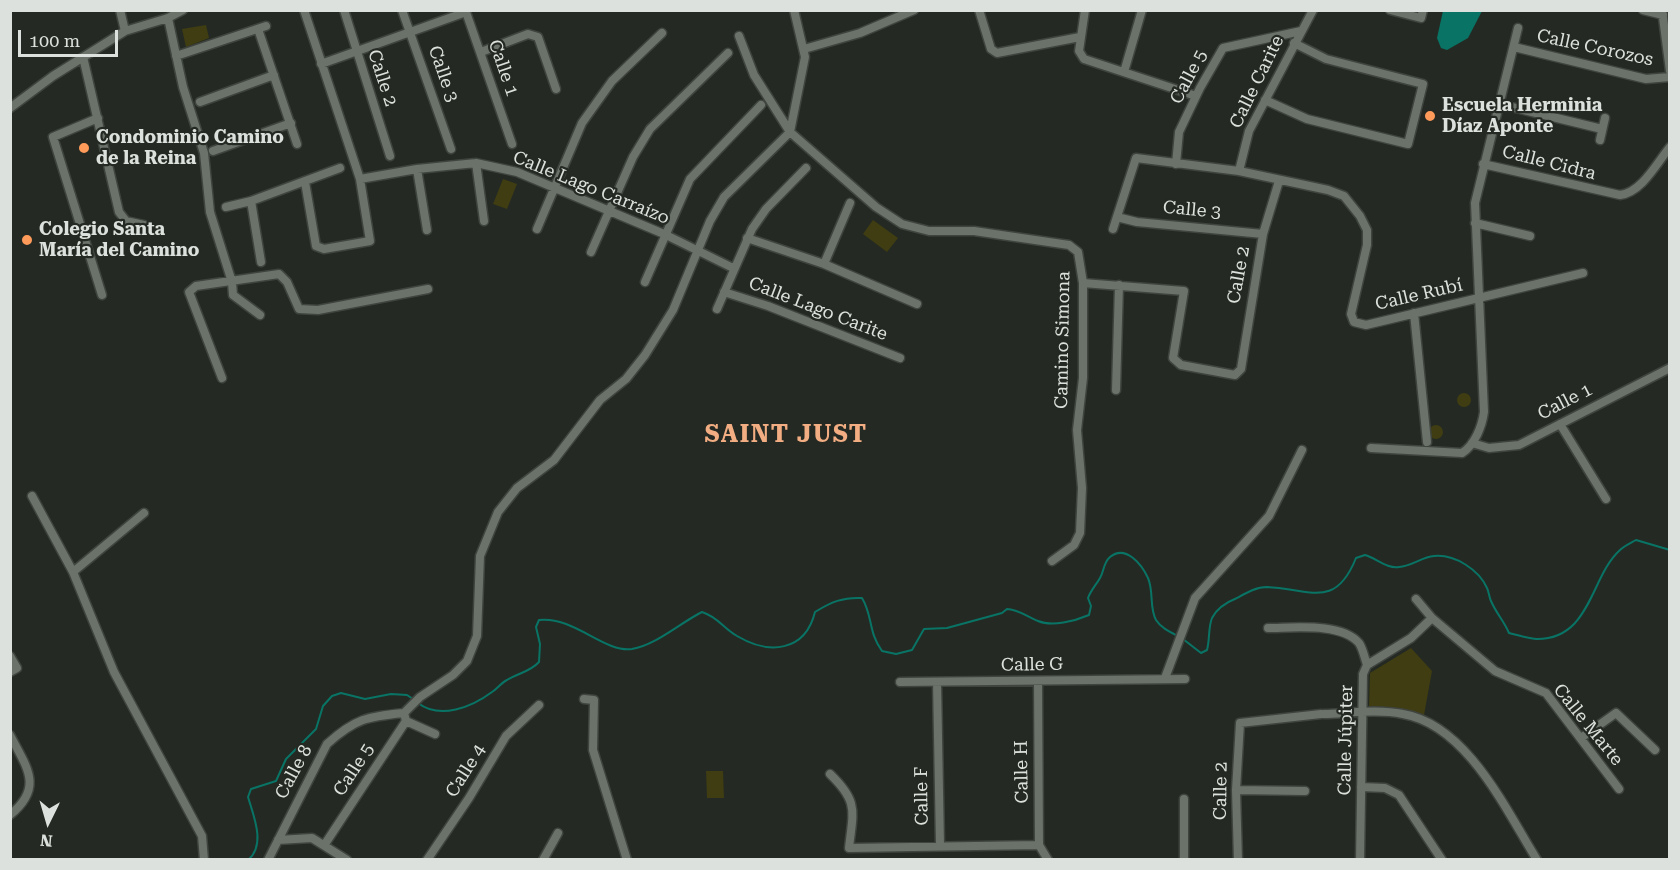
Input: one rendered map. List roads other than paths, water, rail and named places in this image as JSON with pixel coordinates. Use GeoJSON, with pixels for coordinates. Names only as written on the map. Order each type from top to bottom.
{"type":"FeatureCollection","features":[{"type":"Feature","properties":{"kind":"street"},"geometry":{"type":"LineString","coordinates":[[120,10],[125,31]]}},
{"type":"Feature","properties":{"kind":"street"},"geometry":{"type":"LineString","coordinates":[[10,108],[125,31],[168,18],[183,10]]}},
{"type":"Feature","properties":{"kind":"street"},"geometry":{"type":"LineString","coordinates":[[304,10],[360,179],[370,241],[324,249],[316,246],[305,182]]}},
{"type":"Feature","properties":{"kind":"street","name":"Calle 2"},"geometry":{"type":"LineString","coordinates":[[344,10],[390,156]]}},
{"type":"Feature","properties":{"kind":"street","name":"Calle 3"},"geometry":{"type":"LineString","coordinates":[[402,10],[451,148]]}},
{"type":"Feature","properties":{"kind":"street"},"geometry":{"type":"LineString","coordinates":[[790,132],[805,64],[804,49],[794,10]]}},
{"type":"Feature","properties":{"kind":"street"},"geometry":{"type":"LineString","coordinates":[[804,49],[860,33],[915,10]]}},
{"type":"Feature","properties":{"kind":"street"},"geometry":{"type":"LineString","coordinates":[[979,10],[991,49],[997,54],[1080,37]]}},
{"type":"Feature","properties":{"kind":"street"},"geometry":{"type":"LineString","coordinates":[[1085,10],[1079,51],[1084,59],[1196,96]]}},
{"type":"Feature","properties":{"kind":"street"},"geometry":{"type":"LineString","coordinates":[[1124,72],[1142,10]]}},
{"type":"Feature","properties":{"kind":"street","name":"Calle Carite"},"geometry":{"type":"LineString","coordinates":[[1239,171],[1249,131],[1312,10]]}},
{"type":"Feature","properties":{"kind":"street"},"geometry":{"type":"LineString","coordinates":[[1390,10],[1421,18],[1423,10]]}},
{"type":"Feature","properties":{"kind":"street"},"geometry":{"type":"LineString","coordinates":[[1643,10],[1662,13],[1669,50],[1670,71]]}},
{"type":"Feature","properties":{"kind":"street","name":"Calle 1"},"geometry":{"type":"LineString","coordinates":[[321,64],[466,12],[512,144]]}},
{"type":"Feature","properties":{"kind":"street"},"geometry":{"type":"LineString","coordinates":[[168,18],[176,56],[204,153],[210,212],[232,282],[233,295],[260,315]]}},
{"type":"Feature","properties":{"kind":"street"},"geometry":{"type":"LineString","coordinates":[[176,56],[262,28],[274,75],[297,144]]}},
{"type":"Feature","properties":{"kind":"street"},"geometry":{"type":"LineString","coordinates":[[1371,448],[1462,453],[1472,443],[1482,423],[1484,412],[1474,203],[1518,28]]}},
{"type":"Feature","properties":{"kind":"street","name":"Calle 5"},"geometry":{"type":"LineString","coordinates":[[1176,164],[1179,132],[1223,48],[1301,31]]}},
{"type":"Feature","properties":{"kind":"street"},"geometry":{"type":"LineString","coordinates":[[537,229],[582,123],[612,81],[662,33]]}},
{"type":"Feature","properties":{"kind":"street"},"geometry":{"type":"LineString","coordinates":[[481,52],[528,34],[538,37],[556,89]]}},
{"type":"Feature","properties":{"kind":"street","name":"Camino Simona"},"geometry":{"type":"LineString","coordinates":[[739,36],[754,75],[790,132],[876,207],[902,224],[929,231],[974,231],[1069,245],[1078,252],[1082,260],[1083,283],[1083,378],[1077,430],[1082,488],[1080,532],[1074,545],[1052,561]]}},
{"type":"Feature","properties":{"kind":"street"},"geometry":{"type":"LineString","coordinates":[[1265,100],[1307,119],[1408,144],[1423,84],[1326,59],[1294,43]]}},
{"type":"Feature","properties":{"kind":"street","name":"Calle Corozos"},"geometry":{"type":"LineString","coordinates":[[1514,47],[1646,79],[1670,77]]}},
{"type":"Feature","properties":{"kind":"street"},"geometry":{"type":"LineString","coordinates":[[591,252],[633,157],[650,129],[728,53]]}},
{"type":"Feature","properties":{"kind":"street"},"geometry":{"type":"LineString","coordinates":[[83,57],[119,212],[126,221],[144,225]]}},
{"type":"Feature","properties":{"kind":"street"},"geometry":{"type":"LineString","coordinates":[[200,102],[274,75]]}},
{"type":"Feature","properties":{"kind":"street"},"geometry":{"type":"LineString","coordinates":[[1499,104],[1602,129]]}},
{"type":"Feature","properties":{"kind":"street"},"geometry":{"type":"LineString","coordinates":[[645,282],[664,234],[690,179],[761,105]]}},
{"type":"Feature","properties":{"kind":"street"},"geometry":{"type":"LineString","coordinates":[[98,118],[53,137],[102,295]]}},
{"type":"Feature","properties":{"kind":"street"},"geometry":{"type":"LineString","coordinates":[[1600,140],[1605,118]]}},
{"type":"Feature","properties":{"kind":"street"},"geometry":{"type":"LineString","coordinates":[[213,151],[291,123]]}},
{"type":"Feature","properties":{"kind":"street","name":"Calle 5"},"geometry":{"type":"LineString","coordinates":[[325,844],[416,701],[453,675],[467,661],[477,636],[480,555],[498,512],[517,488],[554,460],[600,400],[626,379],[673,310],[710,221],[724,197],[790,132]]}},
{"type":"Feature","properties":{"kind":"street","name":"Calle Cidra"},"geometry":{"type":"LineString","coordinates":[[1483,164],[1606,194],[1629,194],[1638,187],[1670,147]]}},
{"type":"Feature","properties":{"kind":"street"},"geometry":{"type":"LineString","coordinates":[[1113,228],[1136,158],[1239,171],[1279,181]]}},
{"type":"Feature","properties":{"kind":"street"},"geometry":{"type":"LineString","coordinates":[[476,163],[484,221]]}},
{"type":"Feature","properties":{"kind":"street","name":"Calle Lago Carraízo"},"geometry":{"type":"LineString","coordinates":[[360,179],[417,169],[476,163],[517,172],[664,234],[734,268]]}},
{"type":"Feature","properties":{"kind":"street"},"geometry":{"type":"LineString","coordinates":[[226,207],[250,201],[340,168]]}},
{"type":"Feature","properties":{"kind":"street"},"geometry":{"type":"LineString","coordinates":[[717,309],[747,238],[766,209],[806,168]]}},
{"type":"Feature","properties":{"kind":"street"},"geometry":{"type":"LineString","coordinates":[[417,169],[427,230]]}},
{"type":"Feature","properties":{"kind":"street","name":"Calle 2"},"geometry":{"type":"LineString","coordinates":[[1119,285],[1184,291],[1173,358],[1180,365],[1235,375],[1240,369],[1263,234],[1279,181]]}},
{"type":"Feature","properties":{"kind":"street","name":"Calle Rubí"},"geometry":{"type":"LineString","coordinates":[[1279,181],[1328,190],[1344,196],[1360,216],[1366,230],[1367,245],[1352,314],[1354,322],[1366,325],[1583,273]]}},
{"type":"Feature","properties":{"kind":"street"},"geometry":{"type":"LineString","coordinates":[[250,201],[261,262]]}},
{"type":"Feature","properties":{"kind":"street"},"geometry":{"type":"LineString","coordinates":[[824,264],[850,203]]}},
{"type":"Feature","properties":{"kind":"street","name":"Calle 3"},"geometry":{"type":"LineString","coordinates":[[1117,217],[1137,222],[1263,234]]}},
{"type":"Feature","properties":{"kind":"street"},"geometry":{"type":"LineString","coordinates":[[1475,223],[1530,236]]}},
{"type":"Feature","properties":{"kind":"street"},"geometry":{"type":"LineString","coordinates":[[747,238],[824,264],[917,304]]}},
{"type":"Feature","properties":{"kind":"street"},"geometry":{"type":"LineString","coordinates":[[222,378],[189,292],[196,286],[279,274],[287,282],[299,309],[318,310],[428,289]]}},
{"type":"Feature","properties":{"kind":"street"},"geometry":{"type":"LineString","coordinates":[[1083,283],[1119,285],[1116,390]]}},
{"type":"Feature","properties":{"kind":"street","name":"Calle Lago Carite"},"geometry":{"type":"LineString","coordinates":[[724,292],[768,306],[900,358]]}},
{"type":"Feature","properties":{"kind":"street"},"geometry":{"type":"LineString","coordinates":[[1414,313],[1427,442]]}},
{"type":"Feature","properties":{"kind":"street","name":"Calle 1"},"geometry":{"type":"LineString","coordinates":[[1472,443],[1489,448],[1509,447],[1670,368]]}},
{"type":"Feature","properties":{"kind":"street"},"geometry":{"type":"LineString","coordinates":[[1560,423],[1606,499]]}},
{"type":"Feature","properties":{"kind":"street"},"geometry":{"type":"LineString","coordinates":[[1165,678],[1195,598],[1269,516],[1302,450]]}},
{"type":"Feature","properties":{"kind":"street"},"geometry":{"type":"LineString","coordinates":[[32,496],[73,572],[114,672],[202,836],[204,860]]}},
{"type":"Feature","properties":{"kind":"street"},"geometry":{"type":"LineString","coordinates":[[73,572],[144,513]]}},
{"type":"Feature","properties":{"kind":"street","name":"Calle Marte"},"geometry":{"type":"LineString","coordinates":[[1416,599],[1432,618],[1495,671],[1546,693],[1619,789]]}},
{"type":"Feature","properties":{"kind":"street","name":"Calle Júpiter"},"geometry":{"type":"LineString","coordinates":[[1360,860],[1364,674],[1367,665],[1411,638],[1432,618]]}},
{"type":"Feature","properties":{"kind":"street"},"geometry":{"type":"LineString","coordinates":[[1268,628],[1321,628],[1340,632],[1359,643],[1367,665]]}},
{"type":"Feature","properties":{"kind":"street"},"geometry":{"type":"LineString","coordinates":[[10,656],[17,668],[10,672]]}},
{"type":"Feature","properties":{"kind":"street","name":"Calle G"},"geometry":{"type":"LineString","coordinates":[[900,682],[1185,679]]}},
{"type":"Feature","properties":{"kind":"street","name":"Calle F"},"geometry":{"type":"LineString","coordinates":[[937,682],[940,845],[1039,845]]}},
{"type":"Feature","properties":{"kind":"street","name":"Calle H"},"geometry":{"type":"LineString","coordinates":[[1038,682],[1039,845]]}},
{"type":"Feature","properties":{"kind":"street"},"geometry":{"type":"LineString","coordinates":[[584,699],[594,700],[593,750],[627,860]]}},
{"type":"Feature","properties":{"kind":"street","name":"Calle 4"},"geometry":{"type":"LineString","coordinates":[[427,860],[469,798],[506,736],[539,705]]}},
{"type":"Feature","properties":{"kind":"street"},"geometry":{"type":"LineString","coordinates":[[1363,712],[1404,714],[1439,728],[1472,758],[1537,860]]}},
{"type":"Feature","properties":{"kind":"street","name":"Calle 2"},"geometry":{"type":"LineString","coordinates":[[1238,860],[1236,790],[1240,723],[1363,712]]}},
{"type":"Feature","properties":{"kind":"street"},"geometry":{"type":"LineString","coordinates":[[1581,738],[1616,713],[1655,750]]}},
{"type":"Feature","properties":{"kind":"street"},"geometry":{"type":"LineString","coordinates":[[405,717],[435,734]]}},
{"type":"Feature","properties":{"kind":"street","name":"Calle 8"},"geometry":{"type":"LineString","coordinates":[[268,860],[327,744],[342,730],[364,718],[405,717]]}},
{"type":"Feature","properties":{"kind":"street"},"geometry":{"type":"LineString","coordinates":[[10,735],[29,772],[31,781],[30,794],[10,815]]}},
{"type":"Feature","properties":{"kind":"street"},"geometry":{"type":"LineString","coordinates":[[830,774],[850,795],[853,814],[849,848],[940,845]]}},
{"type":"Feature","properties":{"kind":"street"},"geometry":{"type":"LineString","coordinates":[[1361,787],[1386,788],[1399,795],[1442,860]]}},
{"type":"Feature","properties":{"kind":"street"},"geometry":{"type":"LineString","coordinates":[[1236,790],[1305,792]]}},
{"type":"Feature","properties":{"kind":"street"},"geometry":{"type":"LineString","coordinates":[[1184,799],[1184,860]]}},
{"type":"Feature","properties":{"kind":"street"},"geometry":{"type":"LineString","coordinates":[[543,860],[558,833]]}},
{"type":"Feature","properties":{"kind":"street"},"geometry":{"type":"LineString","coordinates":[[278,840],[312,838],[325,844],[347,860]]}},
{"type":"Feature","properties":{"kind":"street"},"geometry":{"type":"LineString","coordinates":[[1039,845],[1048,860]]}},
{"type":"Feature","properties":{"kind":"water"},"geometry":{"type":"Polygon","coordinates":[[[1443,11],[1482,11],[1468,38],[1447,50],[1441,48],[1437,38],[1443,11]]]}},
{"type":"Feature","properties":{"kind":"waterway"},"geometry":{"type":"LineString","coordinates":[[1183,639],[1201,653],[1207,650],[1212,618],[1226,603],[1263,587],[1320,593],[1330,591],[1339,585],[1348,574],[1356,558],[1365,555],[1395,567],[1434,556],[1458,560],[1472,569],[1483,581],[1509,633],[1536,639],[1554,637],[1568,629],[1579,618],[1610,562],[1622,549],[1636,540],[1670,550]]}},
{"type":"Feature","properties":{"kind":"waterway"},"geometry":{"type":"LineString","coordinates":[[418,703],[436,711],[466,707],[494,691],[505,681],[532,668],[539,662],[540,644],[536,627],[539,620],[564,623],[611,646],[632,649],[650,643],[702,612],[749,642],[773,647],[784,646],[803,635],[815,612],[821,608],[843,599],[862,598],[868,611],[872,631],[882,651],[896,654],[912,650],[924,629],[947,628],[1002,613],[1007,609],[1044,623],[1070,621],[1089,615],[1091,606],[1088,598],[1106,562],[1110,557],[1122,553],[1138,562],[1148,578],[1156,620],[1163,628],[1178,636]]}},
{"type":"Feature","properties":{"kind":"waterway"},"geometry":{"type":"LineString","coordinates":[[248,860],[253,854],[257,839],[257,830],[248,797],[251,789],[276,781],[286,759],[316,729],[323,706],[332,696],[341,693],[365,699],[391,694],[407,695],[413,699]]}},
{"type":"Feature","properties":{"kind":"place","name":"Escuela Herminia Díaz Aponte"},"geometry":{"type":"Point","coordinates":[1430,116]}},
{"type":"Feature","properties":{"kind":"place","name":"Condominio Camino de la Reina"},"geometry":{"type":"Point","coordinates":[84,148]}},
{"type":"Feature","properties":{"kind":"place","name":"Colegio Santa María del Camino"},"geometry":{"type":"Point","coordinates":[27,240]}},
{"type":"Feature","properties":{"kind":"district","name":"SAINT JUST"},"geometry":{"type":"Point","coordinates":[786,435]}}]}
